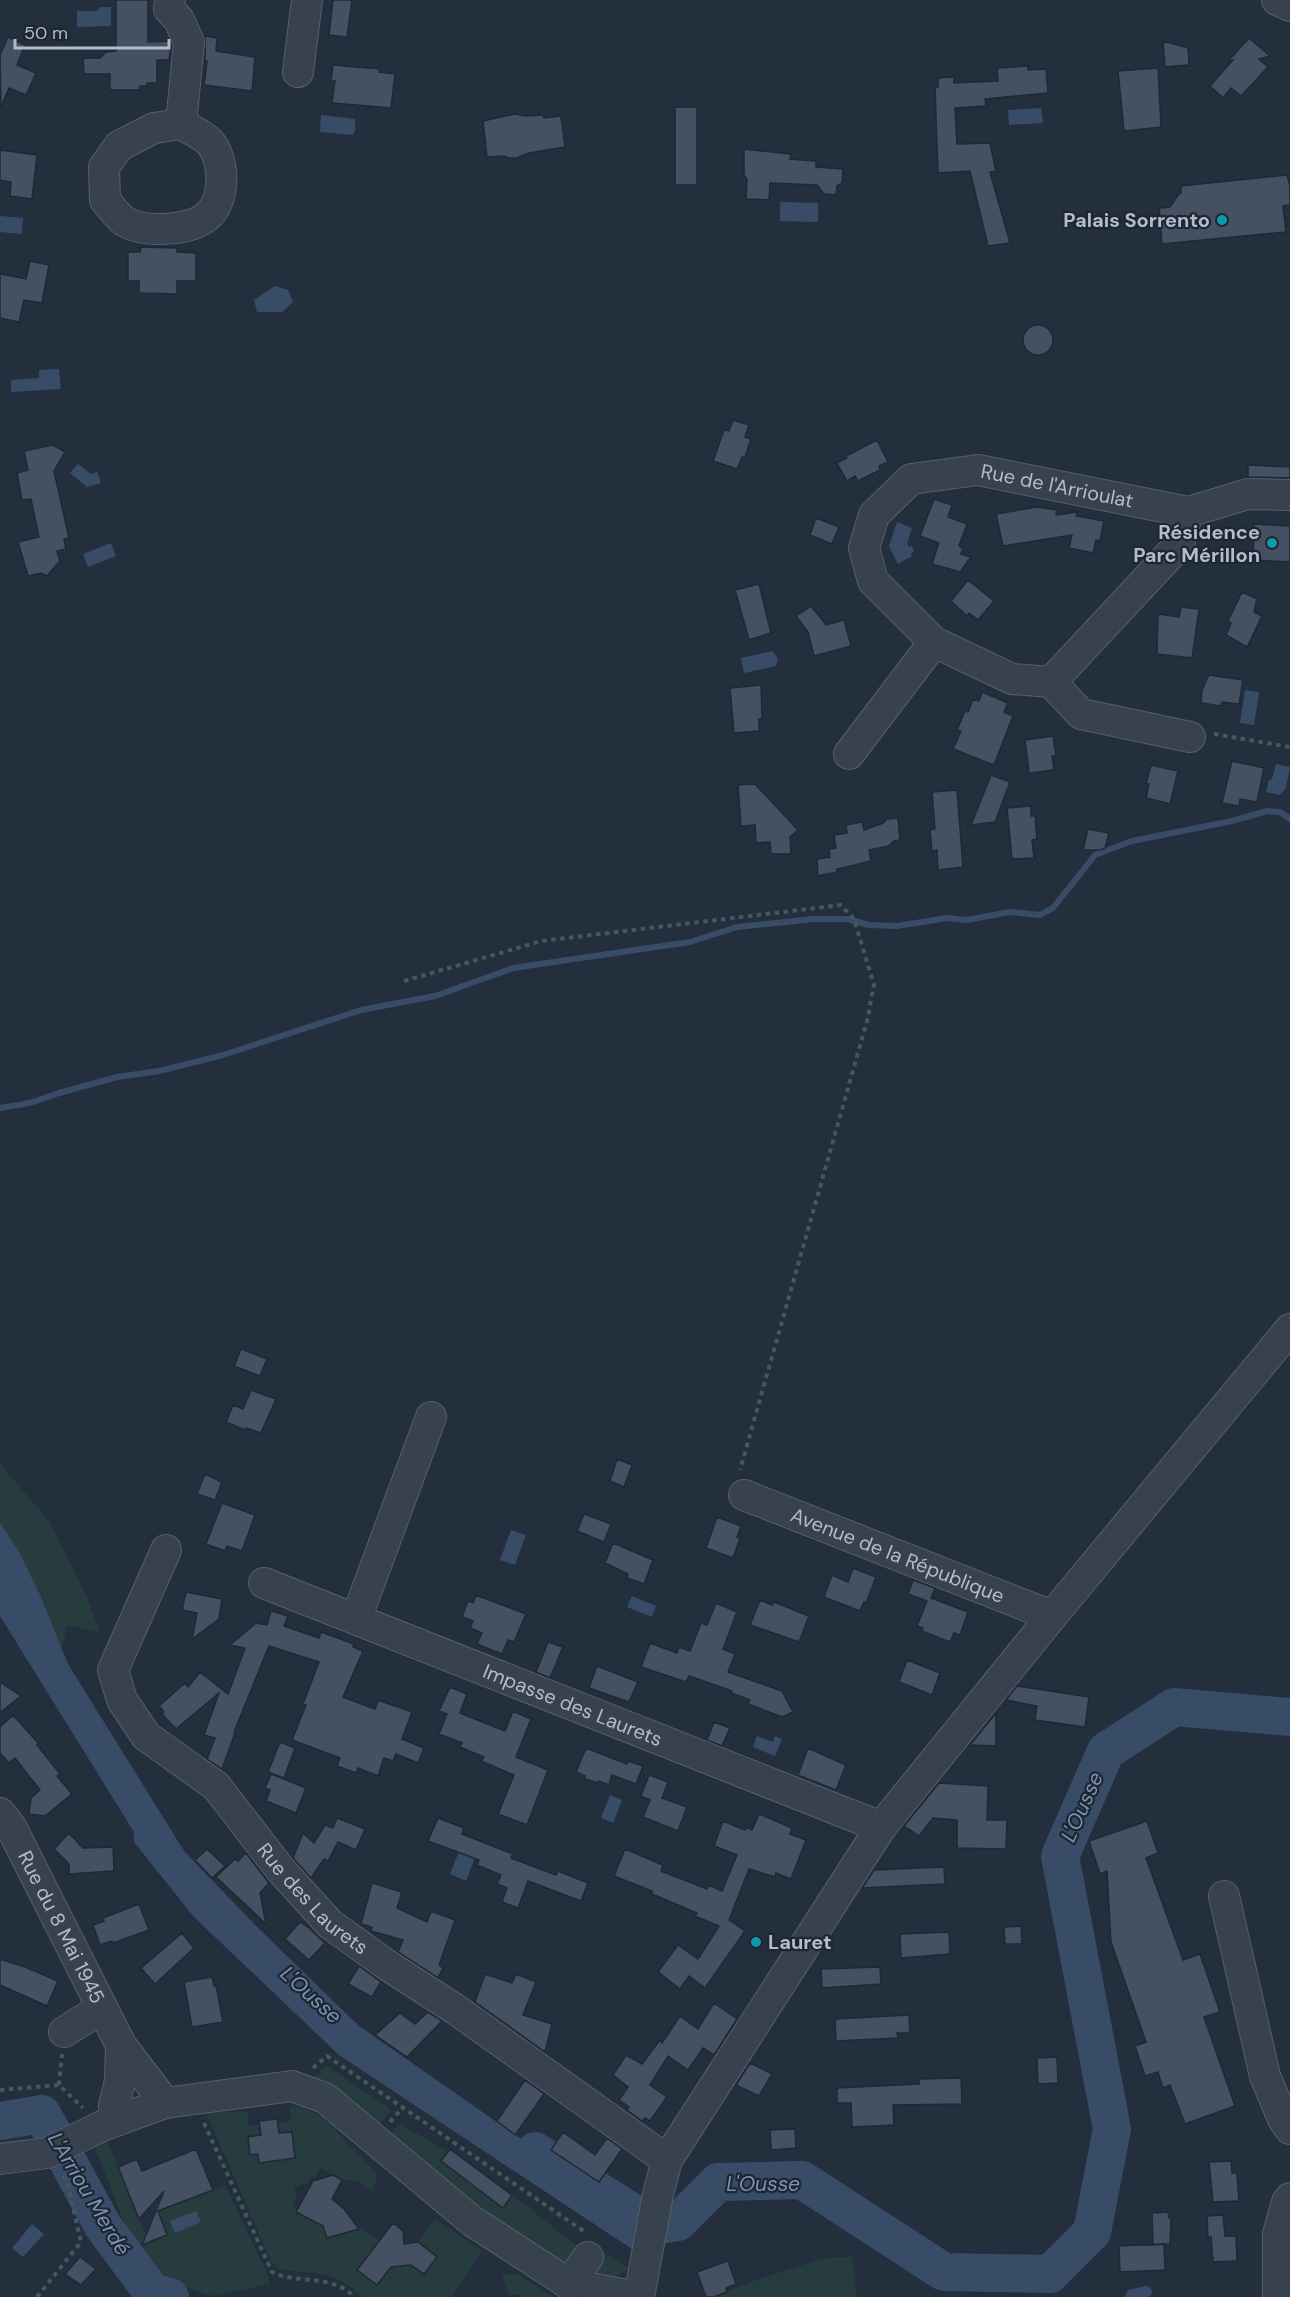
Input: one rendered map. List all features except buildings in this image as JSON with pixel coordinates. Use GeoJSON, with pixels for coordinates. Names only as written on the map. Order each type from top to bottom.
{"type":"FeatureCollection","features":[{"type":"Feature","properties":{"kind":"street"},"geometry":{"type":"LineString","coordinates":[[170,0],[169,9],[179,20],[189,42],[182,124]]}},
{"type":"Feature","properties":{"kind":"street"},"geometry":{"type":"LineString","coordinates":[[298,72],[307,0]]}},
{"type":"Feature","properties":{"kind":"street"},"geometry":{"type":"LineString","coordinates":[[1277,0],[1290,6]]}},
{"type":"Feature","properties":{"kind":"street","name":"Rue de l'Arrioulat"},"geometry":{"type":"LineString","coordinates":[[1051,682],[1012,679],[934,642],[873,581],[864,548],[874,515],[911,479],[978,470],[1188,512]]}},
{"type":"Feature","properties":{"kind":"street"},"geometry":{"type":"LineString","coordinates":[[1190,737],[1081,714],[1051,682],[1179,545],[1188,512],[1248,494],[1290,495]]}},
{"type":"Feature","properties":{"kind":"street"},"geometry":{"type":"LineString","coordinates":[[849,754],[934,642]]}},
{"type":"Feature","properties":{"kind":"street"},"geometry":{"type":"LineString","coordinates":[[0,2159],[51,2151],[103,2127],[165,2103],[292,2086],[325,2098],[472,2221],[573,2290],[639,2297],[658,2194],[667,2160],[882,1827],[1052,1616],[1290,1329]]}},
{"type":"Feature","properties":{"kind":"street"},"geometry":{"type":"LineString","coordinates":[[356,1619],[430,1417]]}},
{"type":"Feature","properties":{"kind":"street","name":"Avenue de la République"},"geometry":{"type":"LineString","coordinates":[[744,1495],[1052,1616]]}},
{"type":"Feature","properties":{"kind":"street","name":"Rue des Laurets"},"geometry":{"type":"LineString","coordinates":[[166,1550],[113,1670],[122,1700],[146,1736],[216,1786],[279,1869],[330,1924],[387,1965],[455,2009],[667,2160]]}},
{"type":"Feature","properties":{"kind":"street","name":"Impasse des Laurets"},"geometry":{"type":"LineString","coordinates":[[264,1583],[882,1827]]}},
{"type":"Feature","properties":{"kind":"street","name":"Rue du 8 Mai 1945"},"geometry":{"type":"LineString","coordinates":[[0,1813],[11,1827],[121,2045],[165,2103]]}},
{"type":"Feature","properties":{"kind":"street"},"geometry":{"type":"LineString","coordinates":[[1224,1896],[1265,2076],[1283,2119],[1290,2129]]}},
{"type":"Feature","properties":{"kind":"street"},"geometry":{"type":"LineString","coordinates":[[64,2032],[102,2008]]}},
{"type":"Feature","properties":{"kind":"street","name":"Rue du 8 Mai 1945"},"geometry":{"type":"LineString","coordinates":[[103,2127],[114,2106],[120,2081],[121,2045]]}},
{"type":"Feature","properties":{"kind":"street"},"geometry":{"type":"LineString","coordinates":[[1278,2297],[1278,2234],[1290,2198]]}},
{"type":"Feature","properties":{"kind":"street"},"geometry":{"type":"LineString","coordinates":[[573,2290],[588,2246]]}},
{"type":"Feature","properties":{"kind":"path"},"geometry":{"type":"LineString","coordinates":[[1190,737],[1208,733],[1290,747]]}},
{"type":"Feature","properties":{"kind":"path"},"geometry":{"type":"LineString","coordinates":[[404,981],[542,941],[841,905],[854,919],[874,985],[867,1021],[740,1471],[744,1495]]}},
{"type":"Feature","properties":{"kind":"path"},"geometry":{"type":"LineString","coordinates":[[292,2086],[327,2056],[588,2246]]}},
{"type":"Feature","properties":{"kind":"path"},"geometry":{"type":"LineString","coordinates":[[0,2090],[59,2085],[103,2127]]}},
{"type":"Feature","properties":{"kind":"path"},"geometry":{"type":"LineString","coordinates":[[199,2099],[201,2115],[273,2272],[283,2277],[333,2283],[354,2297]]}},
{"type":"Feature","properties":{"kind":"path"},"geometry":{"type":"LineString","coordinates":[[37,2297],[81,2242],[67,2182],[51,2151]]}},
{"type":"Feature","properties":{"kind":"green space"},"geometry":{"type":"Polygon","coordinates":[[[0,1464],[50,1522],[86,1595],[100,1633],[67,1625],[62,1649],[11,1539],[0,1521],[0,1464]]]}},
{"type":"Feature","properties":{"kind":"green space"},"geometry":{"type":"Polygon","coordinates":[[[325,2067],[329,2067],[391,2111],[377,2126],[313,2079],[325,2067]]]}},
{"type":"Feature","properties":{"kind":"green space"},"geometry":{"type":"Polygon","coordinates":[[[301,2106],[325,2119],[377,2174],[373,2192],[359,2181],[342,2180],[320,2168],[309,2182],[294,2187],[297,2199],[293,2200],[297,2215],[312,2210],[323,2226],[327,2238],[341,2234],[351,2222],[382,2242],[373,2255],[370,2253],[357,2269],[376,2285],[391,2267],[411,2265],[424,2274],[437,2257],[418,2242],[435,2219],[482,2250],[452,2297],[361,2297],[353,2288],[334,2278],[278,2269],[271,2261],[206,2113],[247,2111],[249,2126],[259,2124],[260,2135],[248,2137],[250,2155],[258,2154],[260,2162],[285,2159],[278,2123],[291,2121],[290,2107],[301,2106]]]}},
{"type":"Feature","properties":{"kind":"green space"},"geometry":{"type":"Polygon","coordinates":[[[399,2124],[469,2163],[454,2171],[502,2208],[512,2195],[579,2247],[564,2270],[476,2211],[388,2138],[399,2124]]]}},
{"type":"Feature","properties":{"kind":"green space"},"geometry":{"type":"Polygon","coordinates":[[[107,2140],[149,2242],[167,2234],[155,2205],[173,2198],[176,2204],[225,2185],[267,2273],[270,2284],[211,2296],[164,2279],[136,2252],[94,2146],[107,2140]]]}},
{"type":"Feature","properties":{"kind":"green space"},"geometry":{"type":"Polygon","coordinates":[[[600,2251],[629,2268],[612,2280],[592,2282],[600,2251]]]}},
{"type":"Feature","properties":{"kind":"green space"},"geometry":{"type":"Polygon","coordinates":[[[852,2256],[857,2297],[713,2297],[821,2259],[852,2256]]]}},
{"type":"Feature","properties":{"kind":"green space"},"geometry":{"type":"Polygon","coordinates":[[[517,2274],[554,2297],[521,2297],[517,2294],[509,2296],[502,2275],[517,2274]]]}},
{"type":"Feature","properties":{"kind":"water"},"geometry":{"type":"Polygon","coordinates":[[[100,7],[111,7],[111,26],[77,27],[77,11],[97,11],[100,7]]]}},
{"type":"Feature","properties":{"kind":"water"},"geometry":{"type":"Polygon","coordinates":[[[1041,108],[1043,123],[1009,125],[1008,110],[1041,108]]]}},
{"type":"Feature","properties":{"kind":"water"},"geometry":{"type":"Polygon","coordinates":[[[321,115],[355,119],[356,128],[353,135],[320,132],[321,115]]]}},
{"type":"Feature","properties":{"kind":"water"},"geometry":{"type":"Polygon","coordinates":[[[780,202],[818,203],[818,222],[780,221],[780,202]]]}},
{"type":"Feature","properties":{"kind":"water"},"geometry":{"type":"Polygon","coordinates":[[[0,216],[23,218],[22,234],[0,232],[0,216]]]}},
{"type":"Feature","properties":{"kind":"water"},"geometry":{"type":"Polygon","coordinates":[[[275,286],[288,290],[293,302],[282,312],[257,312],[254,300],[275,286]]]}},
{"type":"Feature","properties":{"kind":"water"},"geometry":{"type":"Polygon","coordinates":[[[59,369],[61,389],[11,392],[11,380],[39,378],[39,370],[59,369]]]}},
{"type":"Feature","properties":{"kind":"water"},"geometry":{"type":"Polygon","coordinates":[[[78,464],[91,474],[97,472],[101,483],[87,487],[70,473],[78,464]]]}},
{"type":"Feature","properties":{"kind":"water"},"geometry":{"type":"Polygon","coordinates":[[[897,522],[912,528],[907,544],[909,547],[912,546],[914,552],[911,553],[912,556],[898,564],[889,546],[897,522]]]}},
{"type":"Feature","properties":{"kind":"water"},"geometry":{"type":"Polygon","coordinates":[[[111,543],[116,556],[88,567],[83,554],[111,543]]]}},
{"type":"Feature","properties":{"kind":"water"},"geometry":{"type":"Polygon","coordinates":[[[772,651],[778,658],[776,666],[744,673],[741,658],[772,651]]]}},
{"type":"Feature","properties":{"kind":"water"},"geometry":{"type":"Polygon","coordinates":[[[1245,690],[1259,692],[1254,725],[1240,723],[1245,690]]]}},
{"type":"Feature","properties":{"kind":"water"},"geometry":{"type":"Polygon","coordinates":[[[1276,764],[1290,767],[1286,788],[1280,795],[1266,792],[1276,764]]]}},
{"type":"Feature","properties":{"kind":"water","name":"L'Ousse"},"geometry":{"type":"Polygon","coordinates":[[[0,1522],[19,1552],[40,1595],[68,1664],[184,1851],[256,1926],[359,2026],[593,2189],[644,2200],[635,2251],[339,2055],[194,1917],[134,1842],[134,1832],[0,1616],[0,1522]]]}},
{"type":"Feature","properties":{"kind":"water"},"geometry":{"type":"Polygon","coordinates":[[[511,1530],[526,1535],[515,1565],[500,1560],[511,1530]]]}},
{"type":"Feature","properties":{"kind":"water"},"geometry":{"type":"Polygon","coordinates":[[[632,1596],[656,1606],[652,1617],[627,1607],[632,1596]]]}},
{"type":"Feature","properties":{"kind":"water"},"geometry":{"type":"Polygon","coordinates":[[[757,1736],[773,1742],[775,1736],[782,1739],[775,1756],[753,1747],[757,1736]]]}},
{"type":"Feature","properties":{"kind":"water"},"geometry":{"type":"Polygon","coordinates":[[[610,1795],[622,1800],[613,1823],[601,1818],[610,1795]]]}},
{"type":"Feature","properties":{"kind":"water"},"geometry":{"type":"Polygon","coordinates":[[[462,1844],[478,1849],[466,1881],[450,1874],[462,1844]]]}},
{"type":"Feature","properties":{"kind":"water"},"geometry":{"type":"Polygon","coordinates":[[[196,2211],[201,2222],[175,2233],[170,2221],[196,2211]]]}},
{"type":"Feature","properties":{"kind":"water"},"geometry":{"type":"Polygon","coordinates":[[[32,2224],[44,2234],[23,2257],[12,2248],[32,2224]]]}},
{"type":"Feature","properties":{"kind":"water"},"geometry":{"type":"Polygon","coordinates":[[[1146,2286],[1151,2288],[1152,2294],[1148,2297],[1125,2297],[1128,2290],[1146,2286]]]}},
{"type":"Feature","properties":{"kind":"waterway"},"geometry":{"type":"LineString","coordinates":[[0,1108],[30,1103],[117,1077],[159,1071],[223,1055],[361,1010],[435,996],[513,968],[690,942],[737,927],[814,919],[848,919],[869,925],[897,926],[948,918],[967,920],[1010,912],[1040,915],[1053,908],[1095,855],[1132,841],[1232,821],[1267,811],[1280,812],[1290,819]]}},
{"type":"Feature","properties":{"kind":"waterway","name":"L'Ousse"},"geometry":{"type":"LineString","coordinates":[[535,2151],[654,2226],[678,2222],[718,2182],[802,2180],[944,2272],[1050,2274],[1092,2232],[1112,2129],[1060,1856],[1106,1751],[1174,1707],[1290,1717]]}},
{"type":"Feature","properties":{"kind":"waterway","name":"L'Arriou Merdé"},"geometry":{"type":"LineString","coordinates":[[0,2121],[42,2114],[103,2226],[152,2292],[170,2297]]}},
{"type":"Feature","properties":{"kind":"place","name":"Palais Sorrento"},"geometry":{"type":"Point","coordinates":[1222,220]}},
{"type":"Feature","properties":{"kind":"place","name":"Résidence Parc Mérillon"},"geometry":{"type":"Point","coordinates":[1272,543]}},
{"type":"Feature","properties":{"kind":"place","name":"Lauret"},"geometry":{"type":"Point","coordinates":[756,1942]}}]}
